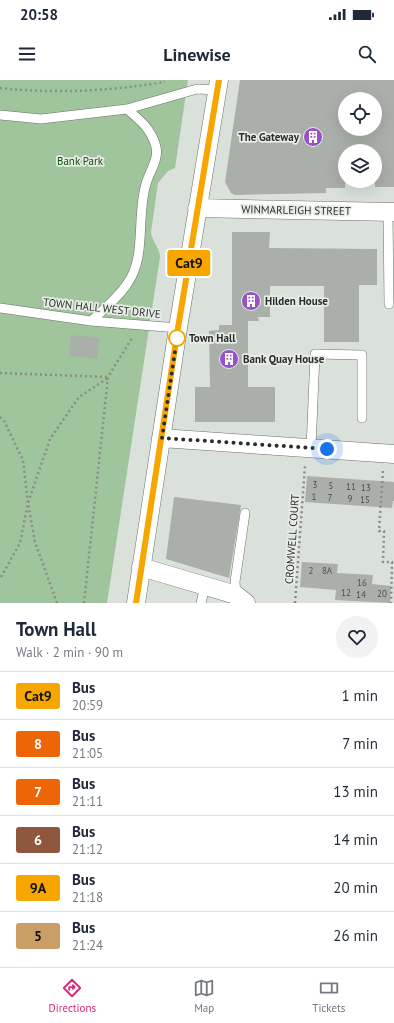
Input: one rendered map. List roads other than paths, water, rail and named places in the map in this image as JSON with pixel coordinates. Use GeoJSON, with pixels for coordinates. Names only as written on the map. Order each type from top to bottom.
{"type":"FeatureCollection","features":[{"type":"Feature","properties":{"kind":"street"},"geometry":{"type":"LineString","coordinates":[[136,603],[178,328],[218,85]]}},
{"type":"Feature","properties":{"kind":"street","name":"WINMARLEIGH STREET"},"geometry":{"type":"LineString","coordinates":[[197,208],[385,212]]}},
{"type":"Feature","properties":{"kind":"street"},"geometry":{"type":"LineString","coordinates":[[162,438],[311,448],[389,459]]}},
{"type":"Feature","properties":{"kind":"street"},"geometry":{"type":"LineString","coordinates":[[141,567],[203,594],[241,599]]}},
{"type":"Feature","properties":{"kind":"lane"},"geometry":{"type":"LineString","coordinates":[[0,115],[41,119],[127,109],[182,92],[218,85]]}},
{"type":"Feature","properties":{"kind":"lane"},"geometry":{"type":"LineString","coordinates":[[91,321],[127,285],[136,267],[140,248],[139,232],[146,185],[156,160],[156,148],[149,128],[127,109]]}},
{"type":"Feature","properties":{"kind":"lane"},"geometry":{"type":"LineString","coordinates":[[385,212],[389,304]]}},
{"type":"Feature","properties":{"kind":"lane","name":"TOWN HALL WEST DRIVE"},"geometry":{"type":"LineString","coordinates":[[0,308],[91,321],[178,328]]}},
{"type":"Feature","properties":{"kind":"lane"},"geometry":{"type":"LineString","coordinates":[[311,448],[315,354],[362,355],[362,418]]}},
{"type":"Feature","properties":{"kind":"lane"},"geometry":{"type":"LineString","coordinates":[[241,599],[235,582],[245,513]]}},
{"type":"Feature","properties":{"kind":"place","name":"The Gateway"},"geometry":{"type":"Point","coordinates":[313,137]}},
{"type":"Feature","properties":{"kind":"place","name":"Hilden House"},"geometry":{"type":"Point","coordinates":[251,301]}},
{"type":"Feature","properties":{"kind":"place","name":"Town Hall"},"geometry":{"type":"Point","coordinates":[177,338]}},
{"type":"Feature","properties":{"kind":"place","name":"Bank Quay House"},"geometry":{"type":"Point","coordinates":[229,359]}},
{"type":"Feature","properties":{"kind":"park label","name":"Bank Park"},"geometry":{"type":"Point","coordinates":[80,161]}}]}
